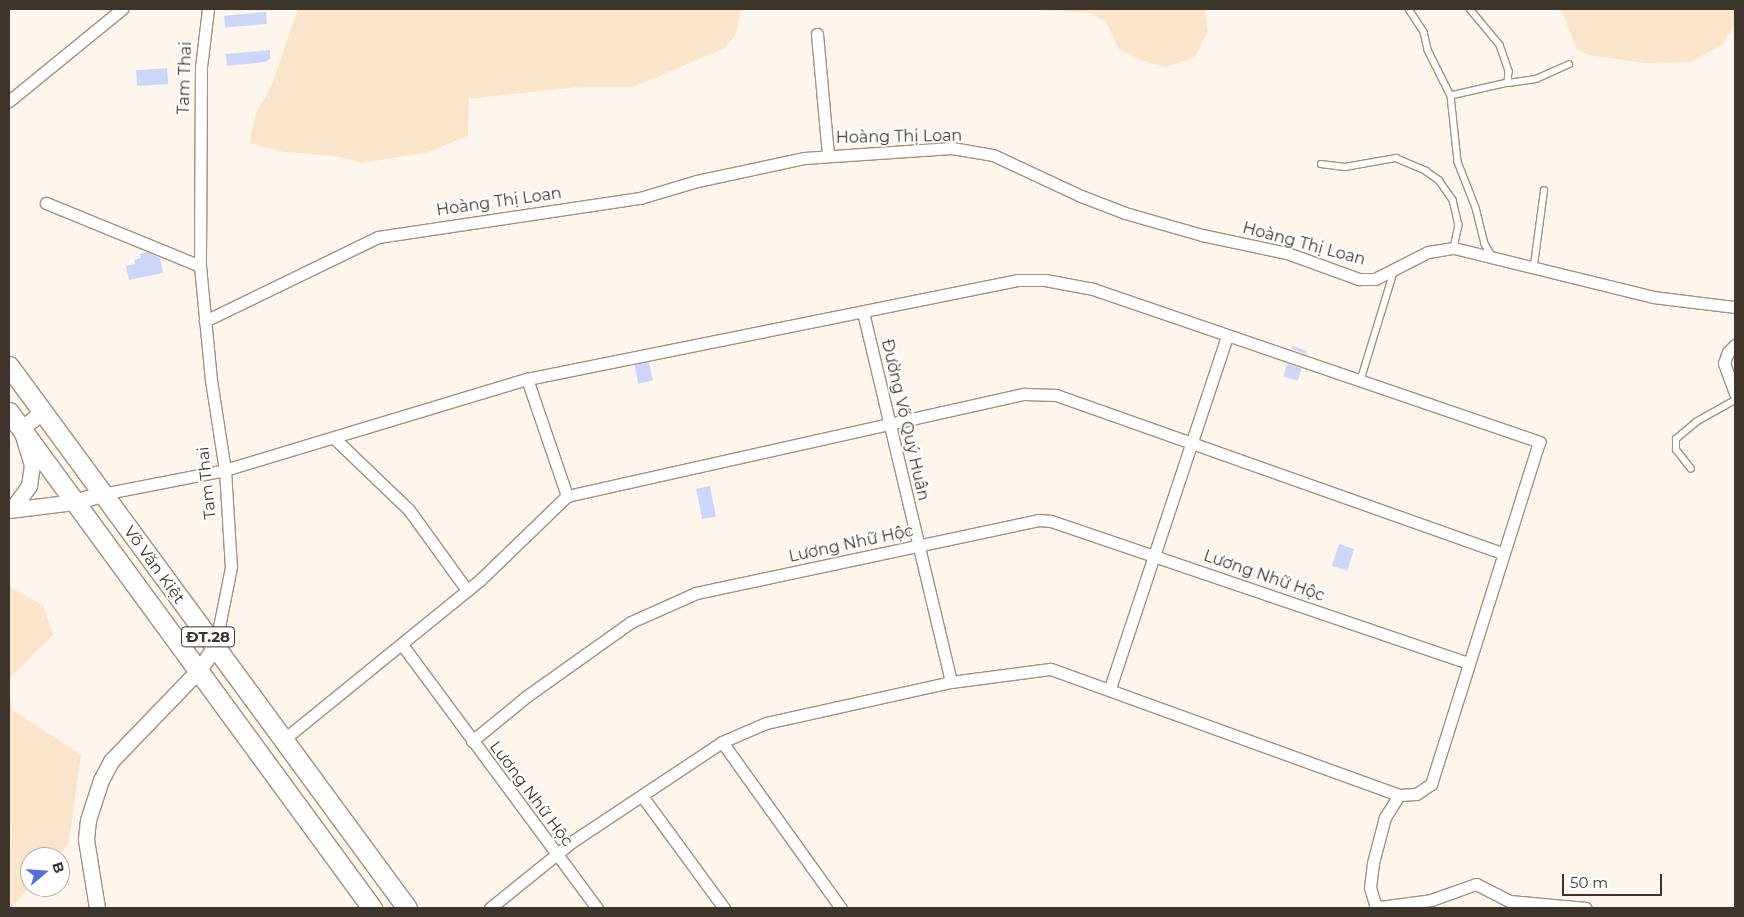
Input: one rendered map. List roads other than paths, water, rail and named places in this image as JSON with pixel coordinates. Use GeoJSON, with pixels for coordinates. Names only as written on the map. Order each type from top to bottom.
{"type":"FeatureCollection","features":[{"type":"Feature","properties":{"kind":"main road","name":"Võ Văn Kiệt"},"geometry":{"type":"LineString","coordinates":[[9,366],[407,908]]}},
{"type":"Feature","properties":{"kind":"main road","name":"Võ Văn Kiệt"},"geometry":{"type":"LineString","coordinates":[[9,412],[372,908]]}},
{"type":"Feature","properties":{"kind":"street","name":"Tam Thai"},"geometry":{"type":"LineString","coordinates":[[97,908],[86,839],[101,780],[111,761],[198,672],[215,647],[231,567],[225,470],[205,322],[200,266],[201,67],[208,9]]}},
{"type":"Feature","properties":{"kind":"street"},"geometry":{"type":"LineString","coordinates":[[9,100],[115,11]]}},
{"type":"Feature","properties":{"kind":"street"},"geometry":{"type":"LineString","coordinates":[[817,34],[828,154]]}},
{"type":"Feature","properties":{"kind":"street","name":"Hoàng Thị Loan"},"geometry":{"type":"LineString","coordinates":[[205,322],[378,237],[640,198],[696,181],[828,154],[952,148],[993,155],[1081,196],[1202,235],[1287,253],[1359,279],[1375,279],[1428,252],[1458,248],[1534,265],[1653,297],[1735,307]]}},
{"type":"Feature","properties":{"kind":"street"},"geometry":{"type":"LineString","coordinates":[[46,203],[200,266]]}},
{"type":"Feature","properties":{"kind":"street"},"geometry":{"type":"LineString","coordinates":[[10,509],[74,502],[102,494],[225,470],[335,439],[527,379],[1017,280],[1046,280],[1093,289],[1539,442],[1431,784],[1416,794],[1399,795],[1110,688],[1050,668],[951,682],[766,723],[722,742],[557,854],[490,908]]}},
{"type":"Feature","properties":{"kind":"street","name":"Đường Võ Quý Huân"},"geometry":{"type":"LineString","coordinates":[[863,312],[951,682]]}},
{"type":"Feature","properties":{"kind":"street"},"geometry":{"type":"LineString","coordinates":[[1110,688],[1227,336]]}},
{"type":"Feature","properties":{"kind":"street"},"geometry":{"type":"LineString","coordinates":[[1735,345],[1728,352],[1724,363],[1735,392]]}},
{"type":"Feature","properties":{"kind":"street"},"geometry":{"type":"LineString","coordinates":[[527,379],[567,496]]}},
{"type":"Feature","properties":{"kind":"street"},"geometry":{"type":"LineString","coordinates":[[283,740],[403,646],[467,590],[567,496],[1025,394],[1056,395],[1503,553]]}},
{"type":"Feature","properties":{"kind":"street"},"geometry":{"type":"LineString","coordinates":[[10,509],[29,486],[32,465],[21,429],[42,412]]}},
{"type":"Feature","properties":{"kind":"street"},"geometry":{"type":"LineString","coordinates":[[335,439],[409,510],[467,590]]}},
{"type":"Feature","properties":{"kind":"street","name":"Lương Nhữ Hộc"},"geometry":{"type":"LineString","coordinates":[[596,908],[472,741],[527,696],[644,614],[696,593],[1038,520],[1051,521],[1468,663]]}},
{"type":"Feature","properties":{"kind":"street"},"geometry":{"type":"LineString","coordinates":[[403,646],[472,741]]}},
{"type":"Feature","properties":{"kind":"street"},"geometry":{"type":"LineString","coordinates":[[722,742],[841,908]]}},
{"type":"Feature","properties":{"kind":"street"},"geometry":{"type":"LineString","coordinates":[[1399,795],[1385,817],[1373,863],[1370,887],[1375,904],[1380,907],[1431,900],[1476,884],[1510,901],[1586,908]]}},
{"type":"Feature","properties":{"kind":"street"},"geometry":{"type":"LineString","coordinates":[[642,796],[724,908]]}},
{"type":"Feature","properties":{"kind":"lane"},"geometry":{"type":"LineString","coordinates":[[1409,9],[1424,32],[1428,50],[1451,96],[1458,162],[1476,208],[1488,254]]}},
{"type":"Feature","properties":{"kind":"lane"},"geometry":{"type":"LineString","coordinates":[[1470,9],[1500,45],[1509,71],[1508,83]]}},
{"type":"Feature","properties":{"kind":"lane"},"geometry":{"type":"LineString","coordinates":[[1451,96],[1508,83],[1536,79],[1569,64]]}},
{"type":"Feature","properties":{"kind":"lane"},"geometry":{"type":"LineString","coordinates":[[1321,164],[1345,167],[1396,158],[1426,171],[1439,180],[1453,200],[1458,224],[1458,248]]}},
{"type":"Feature","properties":{"kind":"lane"},"geometry":{"type":"LineString","coordinates":[[1534,265],[1544,191]]}},
{"type":"Feature","properties":{"kind":"lane"},"geometry":{"type":"LineString","coordinates":[[1360,382],[1394,271]]}},
{"type":"Feature","properties":{"kind":"lane"},"geometry":{"type":"LineString","coordinates":[[1691,469],[1676,450],[1676,439],[1696,422],[1735,400]]}}]}
